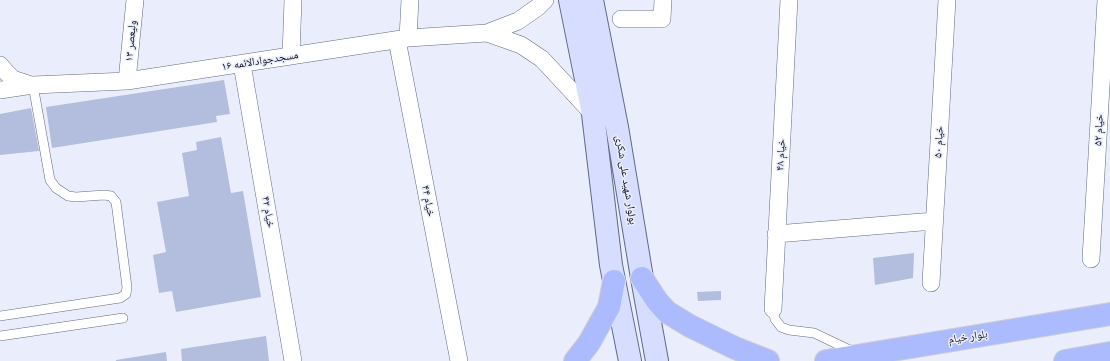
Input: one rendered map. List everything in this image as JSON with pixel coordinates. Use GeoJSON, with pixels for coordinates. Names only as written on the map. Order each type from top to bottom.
{"type":"FeatureCollection","features":[{"type":"Feature","properties":{"kind":"main road"},"geometry":{"type":"LineString","coordinates":[[570,0],[593,114],[614,281],[630,361]]}},
{"type":"Feature","properties":{"kind":"main road","name":"بولوار شهید علی شکری"},"geometry":{"type":"LineString","coordinates":[[592,0],[617,127],[657,361]]}},
{"type":"Feature","properties":{"kind":"main road"},"geometry":{"type":"LineString","coordinates":[[642,278],[657,301],[667,312],[690,326],[735,348],[768,361]]}},
{"type":"Feature","properties":{"kind":"main road"},"geometry":{"type":"LineString","coordinates":[[575,361],[589,343],[609,307],[614,281]]}},
{"type":"Feature","properties":{"kind":"main road","name":"بلوار خیام"},"geometry":{"type":"LineString","coordinates":[[826,361],[1110,314]]}},
{"type":"Feature","properties":{"kind":"main road"},"geometry":{"type":"LineString","coordinates":[[1064,361],[1110,353]]}},
{"type":"Feature","properties":{"kind":"street","name":"ولیعصر ۱۳"},"geometry":{"type":"LineString","coordinates":[[127,81],[135,0]]}},
{"type":"Feature","properties":{"kind":"street"},"geometry":{"type":"LineString","coordinates":[[291,56],[294,0]]}},
{"type":"Feature","properties":{"kind":"street","name":"خیام ۴۴"},"geometry":{"type":"LineString","coordinates":[[410,0],[403,39],[458,361]]}},
{"type":"Feature","properties":{"kind":"street"},"geometry":{"type":"LineString","coordinates":[[487,33],[518,21],[538,7],[545,0]]}},
{"type":"Feature","properties":{"kind":"street"},"geometry":{"type":"LineString","coordinates":[[621,19],[662,19],[663,0]]}},
{"type":"Feature","properties":{"kind":"street","name":"خیام ۴۸"},"geometry":{"type":"LineString","coordinates":[[773,309],[789,0]]}},
{"type":"Feature","properties":{"kind":"street","name":"خیام ۵۰"},"geometry":{"type":"LineString","coordinates":[[931,283],[947,0]]}},
{"type":"Feature","properties":{"kind":"street","name":"خیام ۵۲"},"geometry":{"type":"LineString","coordinates":[[1091,259],[1103,175],[1106,0]]}},
{"type":"Feature","properties":{"kind":"street","name":"مسجدجوادالائمه ۱۶"},"geometry":{"type":"LineString","coordinates":[[33,85],[127,81],[403,39],[487,33]]}},
{"type":"Feature","properties":{"kind":"street"},"geometry":{"type":"LineString","coordinates":[[487,33],[521,45],[542,59],[593,114]]}},
{"type":"Feature","properties":{"kind":"street","name":"خیام ۴۲"},"geometry":{"type":"LineString","coordinates":[[242,64],[293,361]]}},
{"type":"Feature","properties":{"kind":"street"},"geometry":{"type":"LineString","coordinates":[[0,65],[14,79],[33,85]]}},
{"type":"Feature","properties":{"kind":"street"},"geometry":{"type":"LineString","coordinates":[[0,90],[33,85]]}},
{"type":"Feature","properties":{"kind":"street"},"geometry":{"type":"LineString","coordinates":[[776,234],[934,221]]}},
{"type":"Feature","properties":{"kind":"lane"},"geometry":{"type":"LineString","coordinates":[[0,316],[120,298],[126,294],[127,287],[116,202],[111,196],[104,195],[76,197],[68,196],[56,188],[50,180],[33,85]]}},
{"type":"Feature","properties":{"kind":"lane"},"geometry":{"type":"LineString","coordinates":[[773,309],[775,319],[781,327],[789,330],[814,332],[861,355]]}},
{"type":"Feature","properties":{"kind":"lane"},"geometry":{"type":"LineString","coordinates":[[0,336],[123,318]]}},
{"type":"Feature","properties":{"kind":"building"},"geometry":{"type":"Polygon","coordinates":[[[224,80],[230,114],[216,116],[217,122],[52,148],[46,107],[224,80]]]}},
{"type":"Feature","properties":{"kind":"building"},"geometry":{"type":"Polygon","coordinates":[[[31,108],[39,151],[0,155],[0,114],[31,108]]]}},
{"type":"Feature","properties":{"kind":"building"},"geometry":{"type":"Polygon","coordinates":[[[221,137],[231,193],[243,191],[261,297],[176,312],[172,291],[159,293],[153,255],[166,252],[157,202],[189,196],[182,153],[197,150],[196,142],[221,137]]]}},
{"type":"Feature","properties":{"kind":"building"},"geometry":{"type":"Polygon","coordinates":[[[914,253],[913,278],[875,285],[873,258],[914,253]]]}},
{"type":"Feature","properties":{"kind":"building"},"geometry":{"type":"Polygon","coordinates":[[[721,291],[721,300],[698,301],[697,292],[721,291]]]}},
{"type":"Feature","properties":{"kind":"building"},"geometry":{"type":"Polygon","coordinates":[[[266,336],[269,361],[182,361],[181,349],[266,336]]]}},
{"type":"Feature","properties":{"kind":"building"},"geometry":{"type":"Polygon","coordinates":[[[166,352],[167,361],[116,361],[116,360],[166,352]]]}}]}
